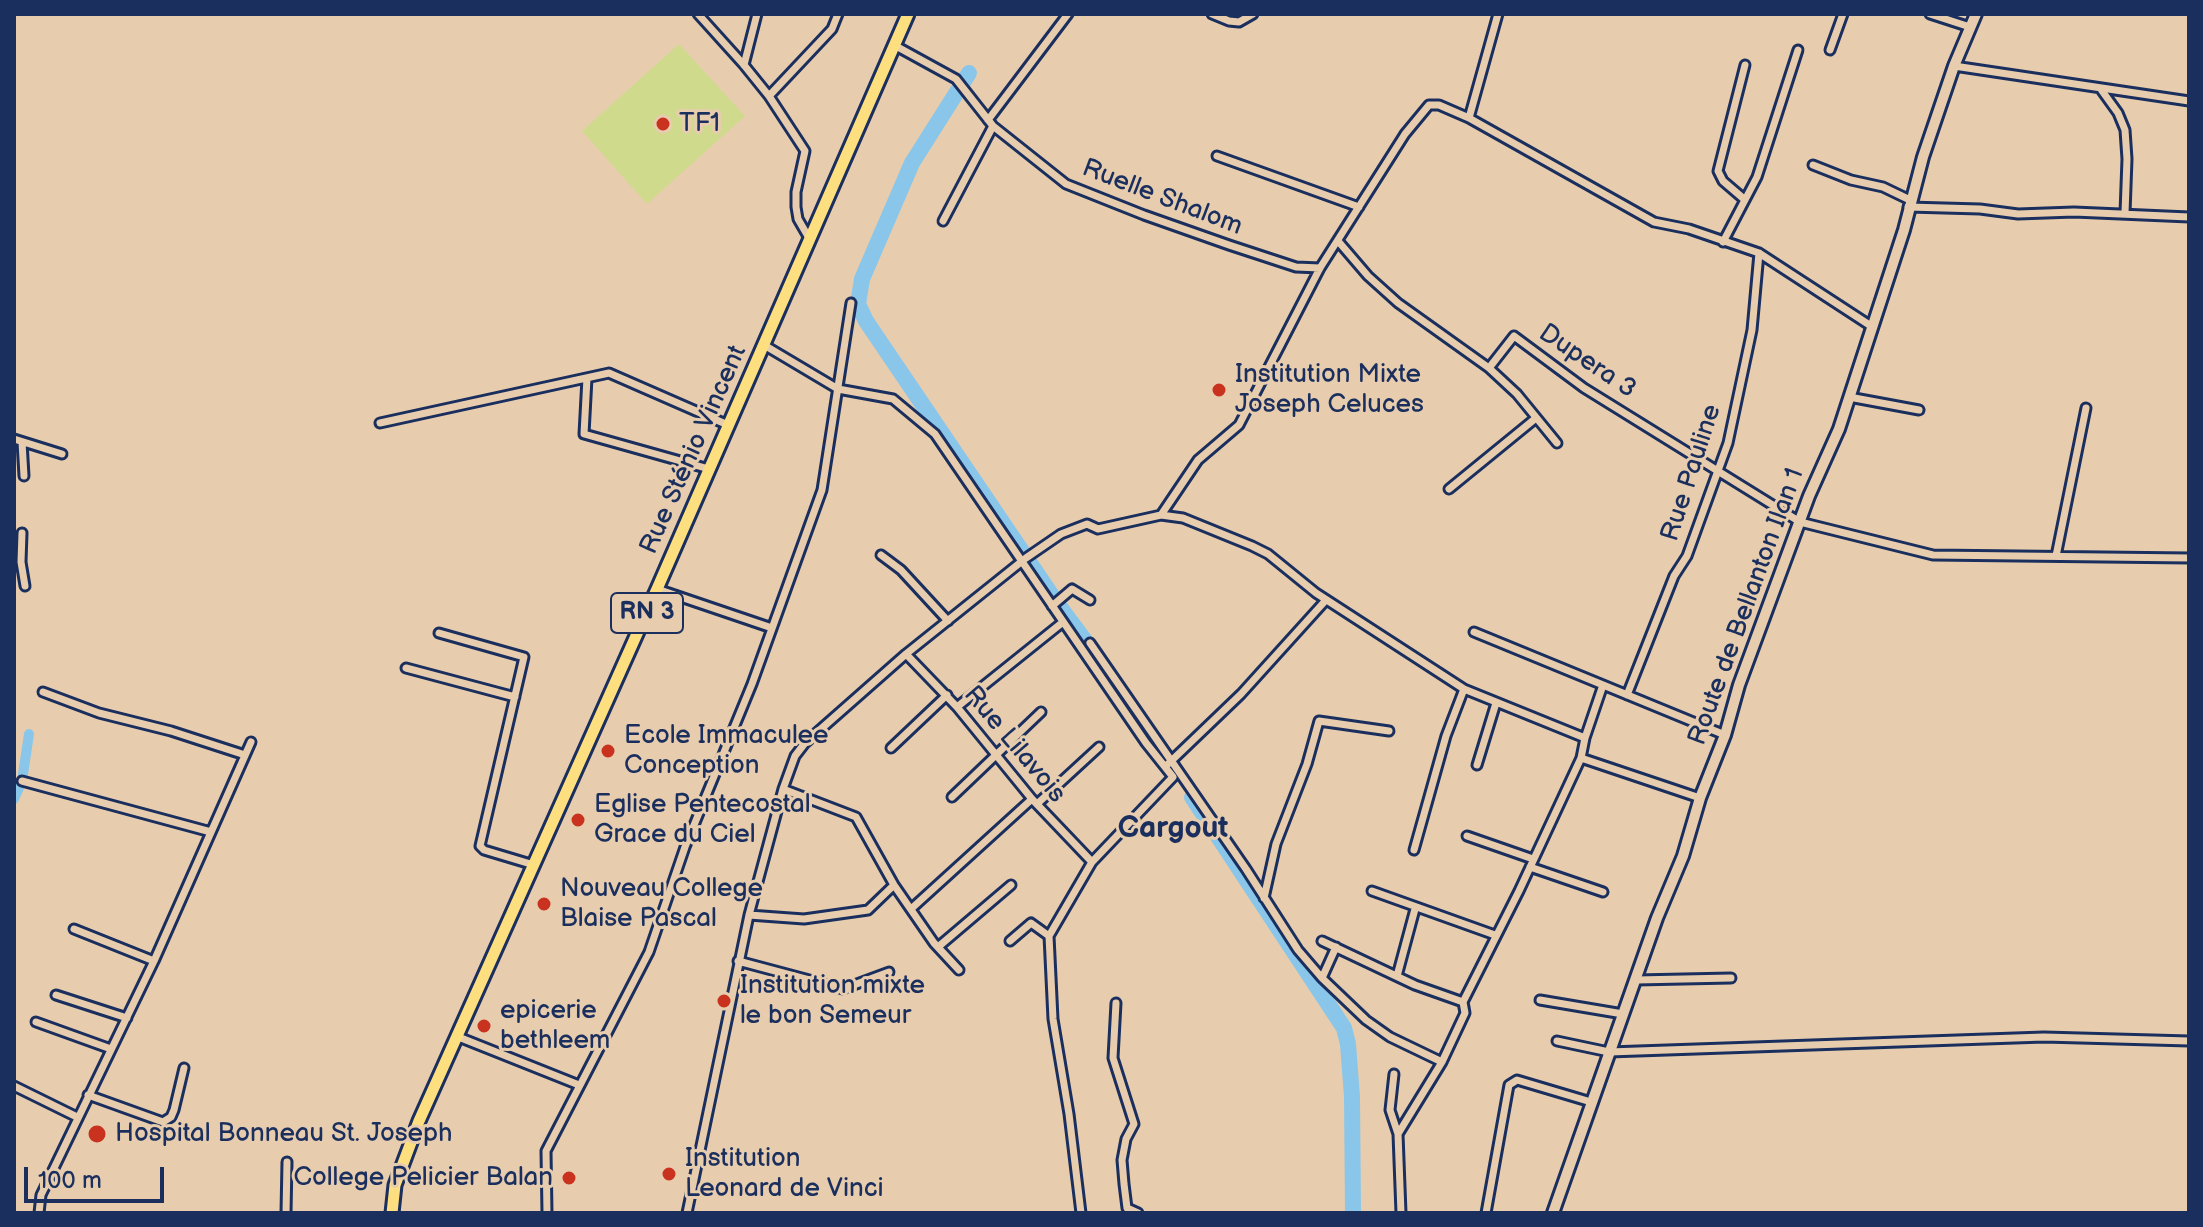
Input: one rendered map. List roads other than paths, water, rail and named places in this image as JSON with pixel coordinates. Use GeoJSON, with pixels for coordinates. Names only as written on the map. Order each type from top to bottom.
{"type":"FeatureCollection","features":[{"type":"Feature","properties":{"kind":"main road","name":"Rue Sténio Vincent"},"geometry":{"type":"LineString","coordinates":[[392,1213],[395,1185],[404,1156],[657,589],[908,14]]}},
{"type":"Feature","properties":{"kind":"street"},"geometry":{"type":"LineString","coordinates":[[698,14],[769,96],[805,151],[796,207],[798,219],[809,238]]}},
{"type":"Feature","properties":{"kind":"street"},"geometry":{"type":"LineString","coordinates":[[744,65],[757,14]]}},
{"type":"Feature","properties":{"kind":"street"},"geometry":{"type":"LineString","coordinates":[[769,96],[832,29],[838,14]]}},
{"type":"Feature","properties":{"kind":"street"},"geometry":{"type":"LineString","coordinates":[[943,221],[990,123],[1068,14]]}},
{"type":"Feature","properties":{"kind":"street"},"geometry":{"type":"LineString","coordinates":[[1212,14],[1239,22],[1253,14]]}},
{"type":"Feature","properties":{"kind":"street"},"geometry":{"type":"LineString","coordinates":[[1469,118],[1498,14]]}},
{"type":"Feature","properties":{"kind":"street"},"geometry":{"type":"LineString","coordinates":[[1830,50],[1843,14]]}},
{"type":"Feature","properties":{"kind":"street"},"geometry":{"type":"LineString","coordinates":[[1930,14],[1970,27]]}},
{"type":"Feature","properties":{"kind":"street","name":"Route de Bellanton Ilan 1"},"geometry":{"type":"LineString","coordinates":[[1553,1213],[1657,918],[1683,856],[1739,685],[1800,522],[1839,429],[1954,66],[1976,14]]}},
{"type":"Feature","properties":{"kind":"street","name":"Ruelle Shalom"},"geometry":{"type":"LineString","coordinates":[[894,45],[956,79],[990,123],[1066,184],[1282,263],[1320,268]]}},
{"type":"Feature","properties":{"kind":"street"},"geometry":{"type":"LineString","coordinates":[[1723,242],[1757,177],[1798,50]]}},
{"type":"Feature","properties":{"kind":"street"},"geometry":{"type":"LineString","coordinates":[[1744,199],[1723,181],[1718,171],[1745,65]]}},
{"type":"Feature","properties":{"kind":"street"},"geometry":{"type":"LineString","coordinates":[[1954,66],[2189,101]]}},
{"type":"Feature","properties":{"kind":"street"},"geometry":{"type":"LineString","coordinates":[[2100,88],[2118,113],[2125,130],[2125,213]]}},
{"type":"Feature","properties":{"kind":"street"},"geometry":{"type":"LineString","coordinates":[[1161,515],[1198,460],[1239,425],[1320,268],[1405,134],[1429,105],[1439,105],[1469,118],[1654,222],[1689,229],[1759,253],[1871,326]]}},
{"type":"Feature","properties":{"kind":"street"},"geometry":{"type":"LineString","coordinates":[[1217,156],[1359,207]]}},
{"type":"Feature","properties":{"kind":"street"},"geometry":{"type":"LineString","coordinates":[[1813,165],[1851,180],[1883,187],[1909,204],[2018,214],[2125,213],[2189,217]]}},
{"type":"Feature","properties":{"kind":"street"},"geometry":{"type":"LineString","coordinates":[[1338,241],[1368,276],[1398,303],[1489,368],[1517,394],[1557,443]]}},
{"type":"Feature","properties":{"kind":"street","name":"Rue Pauline"},"geometry":{"type":"LineString","coordinates":[[1627,695],[1674,576],[1687,556],[1728,443],[1752,330],[1759,253]]}},
{"type":"Feature","properties":{"kind":"street"},"geometry":{"type":"LineString","coordinates":[[547,1213],[546,1151],[649,952],[685,847],[752,684],[822,490],[851,303]]}},
{"type":"Feature","properties":{"kind":"street","name":"Dupera 3"},"geometry":{"type":"LineString","coordinates":[[1489,368],[1514,336],[1584,388],[1800,522],[1933,555],[2189,558]]}},
{"type":"Feature","properties":{"kind":"street"},"geometry":{"type":"LineString","coordinates":[[764,345],[838,389],[893,399],[935,434],[1026,558],[1063,622],[1264,898],[1298,950],[1366,1020],[1390,1037],[1442,1062]]}},
{"type":"Feature","properties":{"kind":"street"},"geometry":{"type":"LineString","coordinates":[[380,423],[609,373],[728,425]]}},
{"type":"Feature","properties":{"kind":"street"},"geometry":{"type":"LineString","coordinates":[[587,378],[584,434],[709,469]]}},
{"type":"Feature","properties":{"kind":"street"},"geometry":{"type":"LineString","coordinates":[[1849,397],[1919,410]]}},
{"type":"Feature","properties":{"kind":"street"},"geometry":{"type":"LineString","coordinates":[[2056,556],[2086,408]]}},
{"type":"Feature","properties":{"kind":"street"},"geometry":{"type":"LineString","coordinates":[[1449,489],[1536,418]]}},
{"type":"Feature","properties":{"kind":"street"},"geometry":{"type":"LineString","coordinates":[[24,476],[18,441],[62,454]]}},
{"type":"Feature","properties":{"kind":"street"},"geometry":{"type":"LineString","coordinates":[[687,1213],[738,961],[783,789],[795,756],[805,743],[906,654],[1026,558],[1061,534],[1087,524],[1098,529],[1161,515],[1183,518],[1268,554],[1326,600],[1464,689],[1585,738]]}},
{"type":"Feature","properties":{"kind":"street"},"geometry":{"type":"LineString","coordinates":[[22,533],[21,562],[25,586]]}},
{"type":"Feature","properties":{"kind":"street"},"geometry":{"type":"LineString","coordinates":[[881,555],[901,570],[948,621]]}},
{"type":"Feature","properties":{"kind":"street"},"geometry":{"type":"LineString","coordinates":[[657,589],[772,628]]}},
{"type":"Feature","properties":{"kind":"street"},"geometry":{"type":"LineString","coordinates":[[1055,604],[1072,589],[1090,600]]}},
{"type":"Feature","properties":{"kind":"street"},"geometry":{"type":"LineString","coordinates":[[1167,765],[1241,694],[1326,600]]}},
{"type":"Feature","properties":{"kind":"street"},"geometry":{"type":"LineString","coordinates":[[957,707],[1063,622]]}},
{"type":"Feature","properties":{"kind":"street"},"geometry":{"type":"LineString","coordinates":[[1474,632],[1725,735]]}},
{"type":"Feature","properties":{"kind":"street"},"geometry":{"type":"LineString","coordinates":[[439,633],[523,656],[525,662],[480,846],[484,850],[534,865]]}},
{"type":"Feature","properties":{"kind":"street"},"geometry":{"type":"LineString","coordinates":[[1090,643],[1150,741]]}},
{"type":"Feature","properties":{"kind":"street","name":"Rue Lilavois"},"geometry":{"type":"LineString","coordinates":[[906,654],[947,695],[1034,802],[1092,862]]}},
{"type":"Feature","properties":{"kind":"street"},"geometry":{"type":"LineString","coordinates":[[406,668],[515,697]]}},
{"type":"Feature","properties":{"kind":"street"},"geometry":{"type":"LineString","coordinates":[[1398,1134],[1442,1062],[1465,1013],[1463,1002],[1581,758],[1603,685]]}},
{"type":"Feature","properties":{"kind":"street"},"geometry":{"type":"LineString","coordinates":[[1414,850],[1446,736],[1464,689]]}},
{"type":"Feature","properties":{"kind":"street"},"geometry":{"type":"LineString","coordinates":[[43,692],[99,713],[171,731],[245,755]]}},
{"type":"Feature","properties":{"kind":"street"},"geometry":{"type":"LineString","coordinates":[[891,748],[947,695]]}},
{"type":"Feature","properties":{"kind":"street"},"geometry":{"type":"LineString","coordinates":[[1477,765],[1496,703]]}},
{"type":"Feature","properties":{"kind":"street"},"geometry":{"type":"LineString","coordinates":[[952,797],[1041,712]]}},
{"type":"Feature","properties":{"kind":"street"},"geometry":{"type":"LineString","coordinates":[[1264,898],[1276,844],[1307,764],[1319,721],[1389,731]]}},
{"type":"Feature","properties":{"kind":"street"},"geometry":{"type":"LineString","coordinates":[[39,1213],[41,1195],[154,961],[251,742]]}},
{"type":"Feature","properties":{"kind":"street"},"geometry":{"type":"LineString","coordinates":[[911,909],[1099,747]]}},
{"type":"Feature","properties":{"kind":"street"},"geometry":{"type":"LineString","coordinates":[[1581,758],[1700,798]]}},
{"type":"Feature","properties":{"kind":"street"},"geometry":{"type":"LineString","coordinates":[[1081,1213],[1053,1019],[1049,936],[1092,862],[1173,777],[1167,765]]}},
{"type":"Feature","properties":{"kind":"street"},"geometry":{"type":"LineString","coordinates":[[22,781],[211,832]]}},
{"type":"Feature","properties":{"kind":"street"},"geometry":{"type":"LineString","coordinates":[[783,789],[856,817],[894,885],[938,947],[959,970]]}},
{"type":"Feature","properties":{"kind":"street"},"geometry":{"type":"LineString","coordinates":[[1467,836],[1603,892]]}},
{"type":"Feature","properties":{"kind":"street"},"geometry":{"type":"LineString","coordinates":[[749,915],[804,919],[868,910],[894,885]]}},
{"type":"Feature","properties":{"kind":"street"},"geometry":{"type":"LineString","coordinates":[[938,947],[1011,885]]}},
{"type":"Feature","properties":{"kind":"street"},"geometry":{"type":"LineString","coordinates":[[1372,891],[1415,909],[1495,935]]}},
{"type":"Feature","properties":{"kind":"street"},"geometry":{"type":"LineString","coordinates":[[1397,976],[1415,909]]}},
{"type":"Feature","properties":{"kind":"street"},"geometry":{"type":"LineString","coordinates":[[1010,941],[1031,923],[1049,936]]}},
{"type":"Feature","properties":{"kind":"street"},"geometry":{"type":"LineString","coordinates":[[74,929],[154,961]]}},
{"type":"Feature","properties":{"kind":"street"},"geometry":{"type":"LineString","coordinates":[[1322,941],[1463,1002]]}},
{"type":"Feature","properties":{"kind":"street"},"geometry":{"type":"LineString","coordinates":[[1322,978],[1336,947]]}},
{"type":"Feature","properties":{"kind":"street"},"geometry":{"type":"LineString","coordinates":[[738,961],[843,989],[889,972]]}},
{"type":"Feature","properties":{"kind":"street"},"geometry":{"type":"LineString","coordinates":[[1636,980],[1731,978]]}},
{"type":"Feature","properties":{"kind":"street"},"geometry":{"type":"LineString","coordinates":[[56,995],[127,1018]]}},
{"type":"Feature","properties":{"kind":"street"},"geometry":{"type":"LineString","coordinates":[[1540,1000],[1623,1014]]}},
{"type":"Feature","properties":{"kind":"street"},"geometry":{"type":"LineString","coordinates":[[1116,1003],[1113,1058],[1134,1124],[1126,1139],[1122,1160],[1124,1184],[1127,1208],[1138,1213]]}},
{"type":"Feature","properties":{"kind":"street"},"geometry":{"type":"LineString","coordinates":[[36,1022],[111,1049]]}},
{"type":"Feature","properties":{"kind":"street"},"geometry":{"type":"LineString","coordinates":[[456,1036],[579,1085]]}},
{"type":"Feature","properties":{"kind":"street"},"geometry":{"type":"LineString","coordinates":[[1557,1041],[1609,1052],[2029,1037],[2189,1041]]}},
{"type":"Feature","properties":{"kind":"street"},"geometry":{"type":"LineString","coordinates":[[88,1095],[163,1122],[171,1117],[174,1110],[184,1068]]}},
{"type":"Feature","properties":{"kind":"street"},"geometry":{"type":"LineString","coordinates":[[1394,1074],[1390,1110],[1398,1134],[1401,1213]]}},
{"type":"Feature","properties":{"kind":"street"},"geometry":{"type":"LineString","coordinates":[[1486,1213],[1509,1085],[1517,1080],[1591,1102]]}},
{"type":"Feature","properties":{"kind":"street"},"geometry":{"type":"LineString","coordinates":[[14,1086],[77,1117]]}},
{"type":"Feature","properties":{"kind":"street"},"geometry":{"type":"LineString","coordinates":[[286,1213],[287,1162]]}},
{"type":"Feature","properties":{"kind":"waterway"},"geometry":{"type":"LineString","coordinates":[[969,73],[912,163],[862,279],[858,304],[866,321],[1057,603],[1098,658]]}},
{"type":"Feature","properties":{"kind":"waterway"},"geometry":{"type":"LineString","coordinates":[[14,799],[22,781],[29,734]]}},
{"type":"Feature","properties":{"kind":"waterway"},"geometry":{"type":"LineString","coordinates":[[1192,797],[1344,1028],[1352,1097],[1353,1213]]}},
{"type":"Feature","properties":{"kind":"place","name":"TF1"},"geometry":{"type":"Point","coordinates":[663,124]}},
{"type":"Feature","properties":{"kind":"place","name":"Institution Mixte Joseph Celuces"},"geometry":{"type":"Point","coordinates":[1219,390]}},
{"type":"Feature","properties":{"kind":"place","name":"Ecole Immaculee Conception"},"geometry":{"type":"Point","coordinates":[608,751]}},
{"type":"Feature","properties":{"kind":"place","name":"Eglise Pentecostal Grace du Ciel"},"geometry":{"type":"Point","coordinates":[578,820]}},
{"type":"Feature","properties":{"kind":"place","name":"Nouveau College Blaise Pascal"},"geometry":{"type":"Point","coordinates":[544,904]}},
{"type":"Feature","properties":{"kind":"place","name":"Institution mixte le bon Semeur"},"geometry":{"type":"Point","coordinates":[724,1001]}},
{"type":"Feature","properties":{"kind":"place","name":"epicerie bethleem"},"geometry":{"type":"Point","coordinates":[484,1026]}},
{"type":"Feature","properties":{"kind":"place","name":"Hospital Bonneau St. Joseph"},"geometry":{"type":"Point","coordinates":[97,1134]}},
{"type":"Feature","properties":{"kind":"place","name":"Institution Leonard de Vinci"},"geometry":{"type":"Point","coordinates":[669,1174]}},
{"type":"Feature","properties":{"kind":"place","name":"College Pelicier Balan"},"geometry":{"type":"Point","coordinates":[569,1178]}},
{"type":"Feature","properties":{"kind":"district","name":"Cargout"},"geometry":{"type":"Point","coordinates":[1173,829]}}]}
